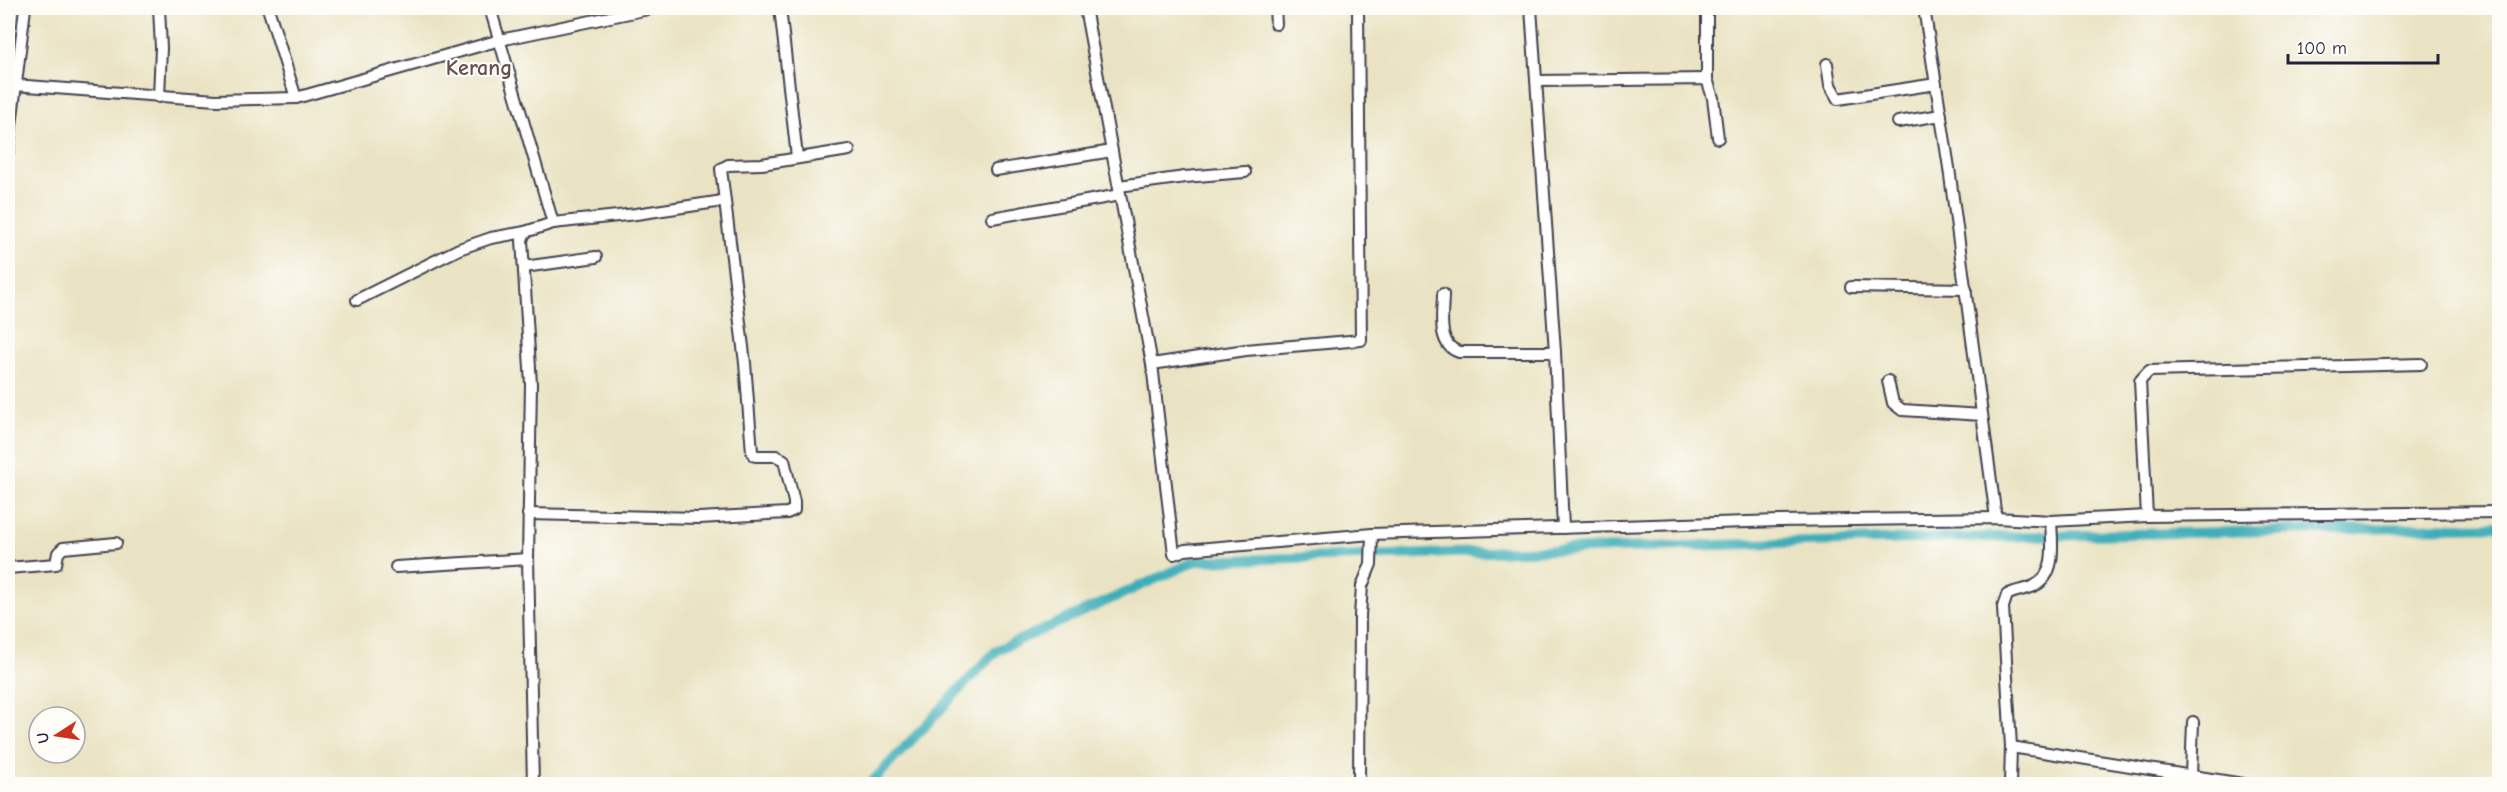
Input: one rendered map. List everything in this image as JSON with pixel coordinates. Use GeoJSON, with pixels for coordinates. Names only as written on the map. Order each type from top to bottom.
{"type":"FeatureCollection","features":[{"type":"Feature","properties":{"kind":"street"},"geometry":{"type":"LineString","coordinates":[[8,151],[14,85],[25,8]]}},
{"type":"Feature","properties":{"kind":"street"},"geometry":{"type":"LineString","coordinates":[[159,8],[159,96]]}},
{"type":"Feature","properties":{"kind":"street"},"geometry":{"type":"LineString","coordinates":[[268,8],[296,98]]}},
{"type":"Feature","properties":{"kind":"street"},"geometry":{"type":"LineString","coordinates":[[490,8],[553,223]]}},
{"type":"Feature","properties":{"kind":"street"},"geometry":{"type":"LineString","coordinates":[[14,85],[216,100],[296,98],[500,40],[653,8]]}},
{"type":"Feature","properties":{"kind":"street"},"geometry":{"type":"LineString","coordinates":[[780,8],[797,157]]}},
{"type":"Feature","properties":{"kind":"street"},"geometry":{"type":"LineString","coordinates":[[1085,8],[1152,364],[1174,554],[1185,550],[1372,537],[1563,528],[1996,518],[2051,523],[2147,516],[2499,512]]}},
{"type":"Feature","properties":{"kind":"street"},"geometry":{"type":"LineString","coordinates":[[1275,8],[1276,24]]}},
{"type":"Feature","properties":{"kind":"street"},"geometry":{"type":"LineString","coordinates":[[1152,364],[1246,351],[1361,340],[1358,8]]}},
{"type":"Feature","properties":{"kind":"street"},"geometry":{"type":"LineString","coordinates":[[1531,8],[1555,352],[1563,528]]}},
{"type":"Feature","properties":{"kind":"street"},"geometry":{"type":"LineString","coordinates":[[1707,8],[1707,79],[1713,98],[1718,138]]}},
{"type":"Feature","properties":{"kind":"street"},"geometry":{"type":"LineString","coordinates":[[1924,8],[1966,290],[1996,518]]}},
{"type":"Feature","properties":{"kind":"street"},"geometry":{"type":"LineString","coordinates":[[1827,64],[1830,85],[1838,99],[1936,84]]}},
{"type":"Feature","properties":{"kind":"street"},"geometry":{"type":"LineString","coordinates":[[1537,81],[1707,79]]}},
{"type":"Feature","properties":{"kind":"street"},"geometry":{"type":"LineString","coordinates":[[1898,122],[1941,115]]}},
{"type":"Feature","properties":{"kind":"street"},"geometry":{"type":"LineString","coordinates":[[528,514],[699,518],[787,513],[794,510],[784,460],[776,456],[755,456],[752,452],[745,363],[723,201],[721,170],[723,167],[762,164],[849,150]]}},
{"type":"Feature","properties":{"kind":"street"},"geometry":{"type":"LineString","coordinates":[[996,170],[1112,151]]}},
{"type":"Feature","properties":{"kind":"street"},"geometry":{"type":"LineString","coordinates":[[992,218],[1185,177],[1245,172]]}},
{"type":"Feature","properties":{"kind":"street"},"geometry":{"type":"LineString","coordinates":[[357,300],[459,249],[491,238],[525,232],[553,223],[723,201]]}},
{"type":"Feature","properties":{"kind":"street"},"geometry":{"type":"LineString","coordinates":[[525,232],[522,240],[531,384],[528,559],[533,784]]}},
{"type":"Feature","properties":{"kind":"street"},"geometry":{"type":"LineString","coordinates":[[524,267],[596,257]]}},
{"type":"Feature","properties":{"kind":"street"},"geometry":{"type":"LineString","coordinates":[[1851,287],[1966,290]]}},
{"type":"Feature","properties":{"kind":"street"},"geometry":{"type":"LineString","coordinates":[[1443,294],[1444,338],[1452,350],[1459,352],[1555,352]]}},
{"type":"Feature","properties":{"kind":"street"},"geometry":{"type":"LineString","coordinates":[[2147,516],[2140,381],[2149,371],[2421,364]]}},
{"type":"Feature","properties":{"kind":"street"},"geometry":{"type":"LineString","coordinates":[[1888,381],[1893,403],[1902,410],[1982,415]]}},
{"type":"Feature","properties":{"kind":"street"},"geometry":{"type":"LineString","coordinates":[[2010,784],[2011,747],[2004,601],[2007,595],[2042,582],[2048,575],[2052,543],[2051,523]]}},
{"type":"Feature","properties":{"kind":"street"},"geometry":{"type":"LineString","coordinates":[[1359,784],[1360,616],[1362,586],[1371,564],[1372,537]]}},
{"type":"Feature","properties":{"kind":"street"},"geometry":{"type":"LineString","coordinates":[[8,568],[56,564],[58,553],[63,548],[116,543]]}},
{"type":"Feature","properties":{"kind":"street"},"geometry":{"type":"LineString","coordinates":[[396,567],[528,559]]}},
{"type":"Feature","properties":{"kind":"street"},"geometry":{"type":"LineString","coordinates":[[2193,722],[2196,779]]}},
{"type":"Feature","properties":{"kind":"street"},"geometry":{"type":"LineString","coordinates":[[2011,747],[2196,779],[2243,784]]}},
{"type":"Feature","properties":{"kind":"waterway"},"geometry":{"type":"LineString","coordinates":[[870,784],[997,650],[1196,561],[1943,538],[2500,526]]}},
{"type":"Feature","properties":{"kind":"district","name":"Kerang"},"geometry":{"type":"Point","coordinates":[479,68]}}]}
